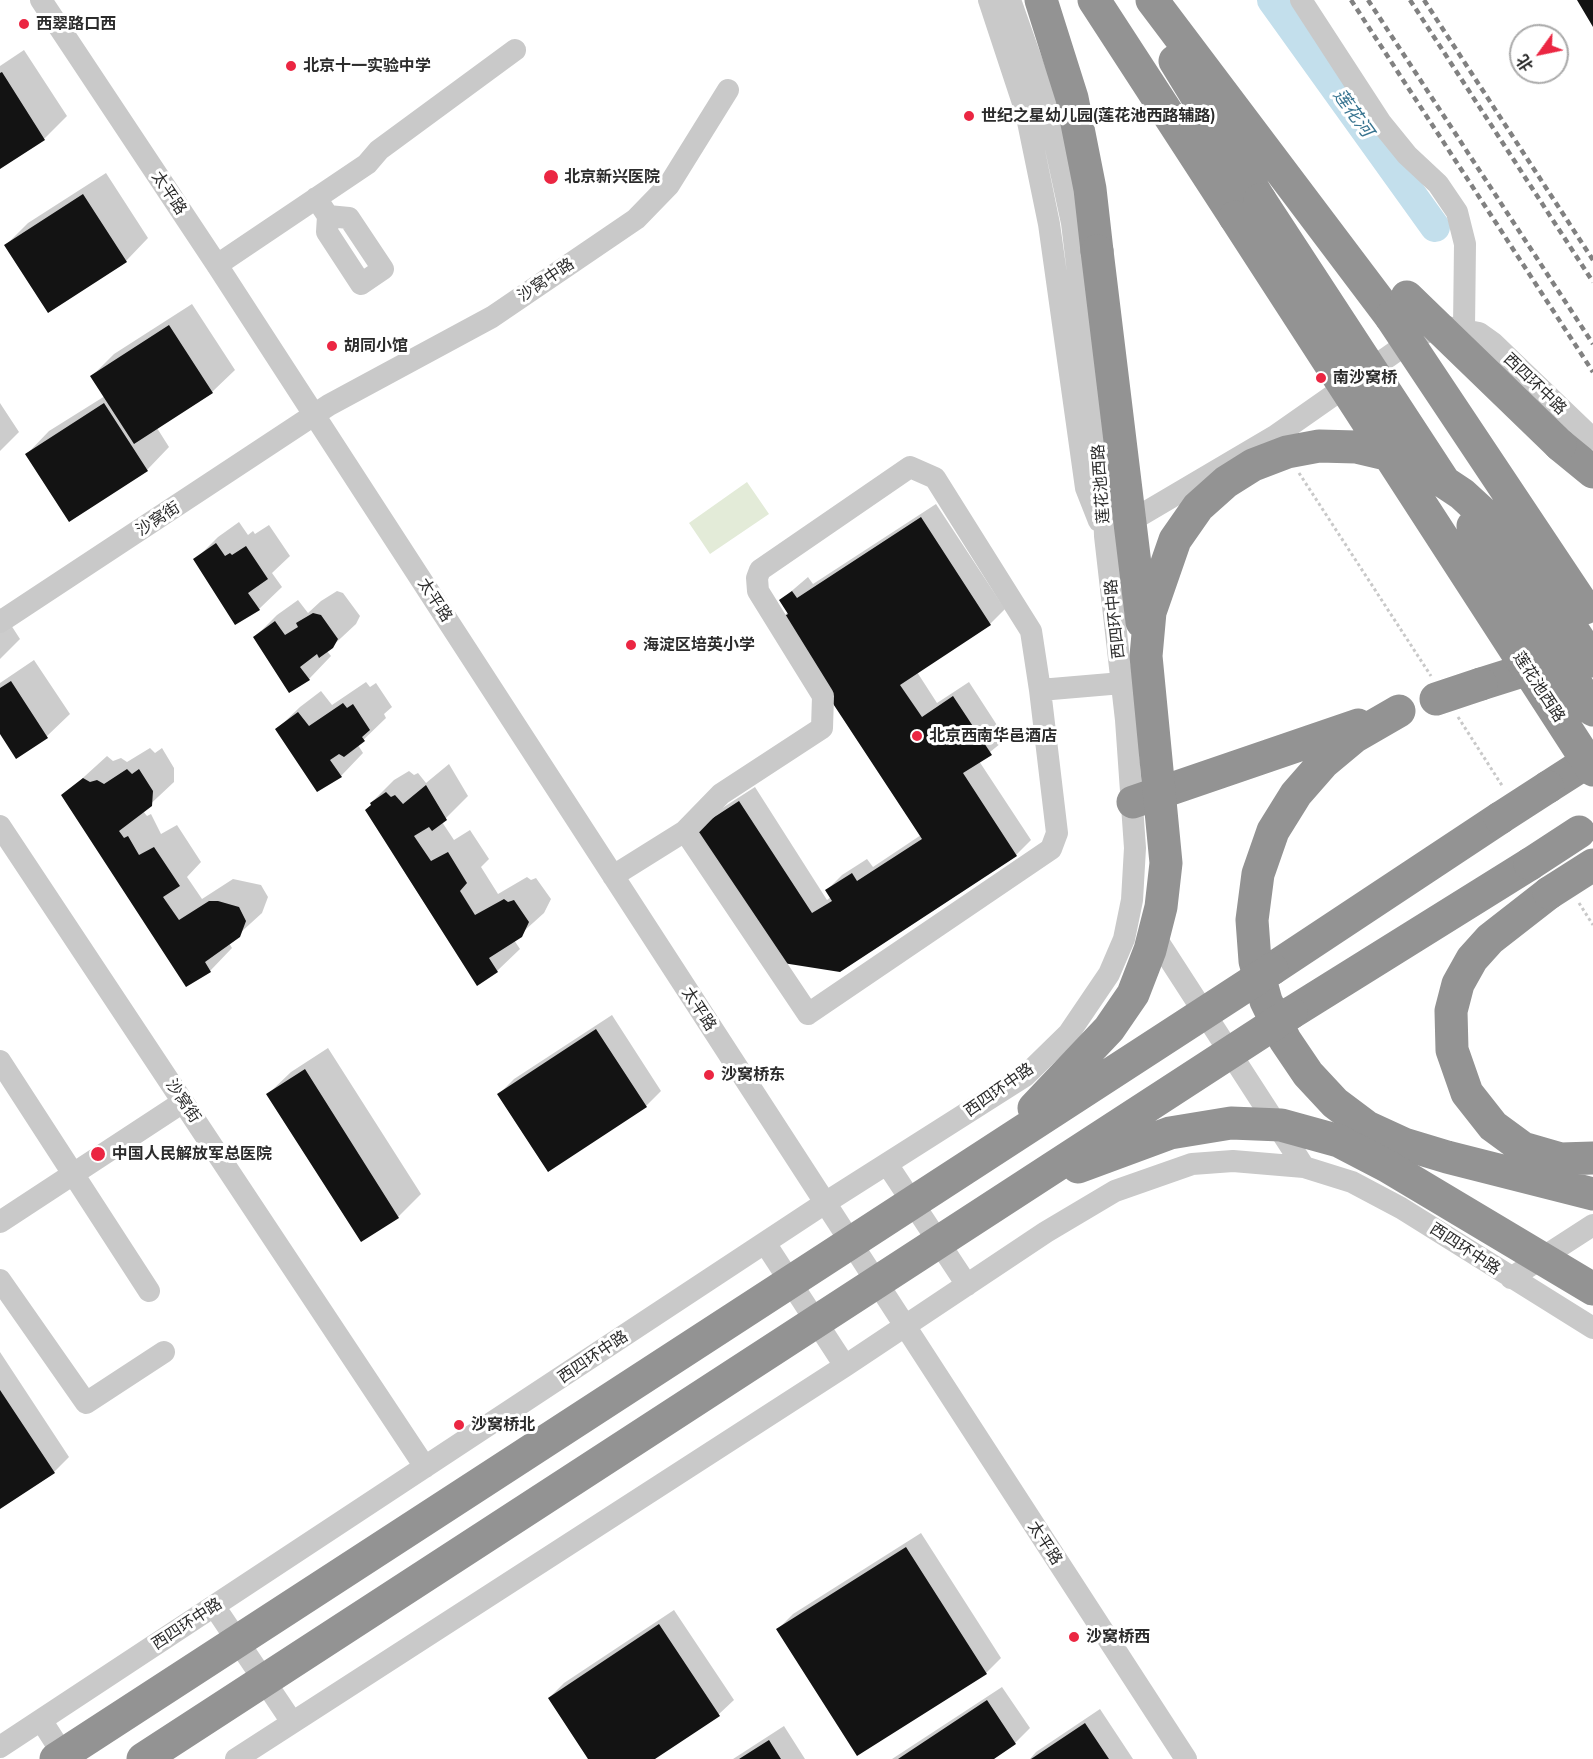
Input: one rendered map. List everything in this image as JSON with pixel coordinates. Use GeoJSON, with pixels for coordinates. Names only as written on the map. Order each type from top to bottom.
{"type":"FeatureCollection","features":[{"type":"Feature","properties":{"kind":"highway"},"geometry":{"type":"LineString","coordinates":[[993,1151],[1109,1029],[1133,994],[1150,950],[1161,907],[1166,863],[1146,656],[1090,189],[1072,98],[1041,0]]}},
{"type":"Feature","properties":{"kind":"highway","name":"莲花池西路"},"geometry":{"type":"LineString","coordinates":[[1094,0],[1248,209],[1593,710]]}},
{"type":"Feature","properties":{"kind":"highway","name":"莲花池西路"},"geometry":{"type":"LineString","coordinates":[[1137,0],[1248,209],[1593,770]]}},
{"type":"Feature","properties":{"kind":"highway"},"geometry":{"type":"LineString","coordinates":[[1152,0],[1309,206],[1399,307],[1593,472]]}},
{"type":"Feature","properties":{"kind":"highway"},"geometry":{"type":"LineString","coordinates":[[1399,307],[1593,619]]}},
{"type":"Feature","properties":{"kind":"highway"},"geometry":{"type":"LineString","coordinates":[[1146,656],[1150,612],[1161,574],[1175,540],[1198,507],[1226,482],[1253,465],[1287,452],[1319,446],[1356,447],[1390,455],[1429,472],[1462,494],[1499,528],[1545,588],[1593,661]]}},
{"type":"Feature","properties":{"kind":"highway"},"geometry":{"type":"LineString","coordinates":[[1133,802],[1399,711],[1593,648]]}},
{"type":"Feature","properties":{"kind":"highway"},"geometry":{"type":"LineString","coordinates":[[1399,711],[1354,737],[1324,762],[1296,794],[1273,831],[1258,874],[1252,920],[1255,961],[1266,1001],[1284,1040],[1308,1074],[1335,1103],[1367,1127],[1404,1144],[1593,1194]]}},
{"type":"Feature","properties":{"kind":"highway"},"geometry":{"type":"LineString","coordinates":[[56,1759],[993,1151],[1593,758]]}},
{"type":"Feature","properties":{"kind":"highway"},"geometry":{"type":"LineString","coordinates":[[143,1759],[1291,1013],[1586,827]]}},
{"type":"Feature","properties":{"kind":"highway"},"geometry":{"type":"LineString","coordinates":[[1593,865],[1549,893],[1490,939],[1472,959],[1458,984],[1451,1011],[1452,1050],[1467,1093],[1493,1126],[1523,1148],[1561,1159],[1593,1158]]}},
{"type":"Feature","properties":{"kind":"highway"},"geometry":{"type":"LineString","coordinates":[[1021,1189],[1170,1133],[1231,1123],[1281,1125],[1348,1146],[1388,1166],[1593,1289]]}},
{"type":"Feature","properties":{"kind":"highway"},"geometry":{"type":"LineString","coordinates":[[1494,1229],[1593,1267]]}},
{"type":"Feature","properties":{"kind":"street","name":"太平路"},"geometry":{"type":"LineString","coordinates":[[41,0],[217,265],[1186,1759]]}},
{"type":"Feature","properties":{"kind":"street","name":"莲花池西路"},"geometry":{"type":"LineString","coordinates":[[989,0],[1026,112],[1049,224],[1086,488],[1105,536]]}},
{"type":"Feature","properties":{"kind":"street","name":"莲花池西路"},"geometry":{"type":"LineString","coordinates":[[1010,0],[1046,102],[1072,223],[1103,481],[1105,536]]}},
{"type":"Feature","properties":{"kind":"street"},"geometry":{"type":"LineString","coordinates":[[1301,0],[1387,131],[1438,184],[1457,212],[1466,244],[1464,328]]}},
{"type":"Feature","properties":{"kind":"street"},"geometry":{"type":"LineString","coordinates":[[217,265],[322,207],[379,150],[515,50]]}},
{"type":"Feature","properties":{"kind":"street","name":"沙窝中路"},"geometry":{"type":"LineString","coordinates":[[315,416],[329,405],[492,317],[636,219],[669,185],[728,90]]}},
{"type":"Feature","properties":{"kind":"street","name":"西四环中路"},"geometry":{"type":"LineString","coordinates":[[0,1747],[825,1203],[1024,1076],[1069,1033],[1109,974],[1124,939],[1132,900],[1135,848],[1133,802],[1105,536],[1275,436],[1415,338],[1431,330],[1448,327],[1464,328],[1479,333],[1493,343],[1593,439]]}},
{"type":"Feature","properties":{"kind":"street","name":"沙窝街"},"geometry":{"type":"LineString","coordinates":[[0,622],[315,416]]}},
{"type":"Feature","properties":{"kind":"street"},"geometry":{"type":"LineString","coordinates":[[613,876],[685,831],[722,794],[822,728],[823,696],[758,591],[757,578],[760,570],[910,467],[935,478],[1031,631],[1057,833],[1051,849],[808,1014],[685,831]]}},
{"type":"Feature","properties":{"kind":"street"},"geometry":{"type":"LineString","coordinates":[[1040,690],[1122,683]]}},
{"type":"Feature","properties":{"kind":"street","name":"沙窝街"},"geometry":{"type":"LineString","coordinates":[[0,826],[425,1467]]}},
{"type":"Feature","properties":{"kind":"street"},"geometry":{"type":"LineString","coordinates":[[1132,900],[1304,1167]]}},
{"type":"Feature","properties":{"kind":"street"},"geometry":{"type":"LineString","coordinates":[[0,1061],[149,1291]]}},
{"type":"Feature","properties":{"kind":"street"},"geometry":{"type":"LineString","coordinates":[[0,1222],[183,1102]]}},
{"type":"Feature","properties":{"kind":"street","name":"西四环中路"},"geometry":{"type":"LineString","coordinates":[[236,1759],[905,1327],[1046,1232],[1126,1187],[1192,1164],[1233,1161],[1304,1167],[1352,1182],[1401,1208],[1593,1328]]}},
{"type":"Feature","properties":{"kind":"street"},"geometry":{"type":"LineString","coordinates":[[887,1164],[967,1285]]}},
{"type":"Feature","properties":{"kind":"street"},"geometry":{"type":"LineString","coordinates":[[1511,1278],[1593,1226]]}},
{"type":"Feature","properties":{"kind":"street"},"geometry":{"type":"LineString","coordinates":[[765,1243],[845,1366]]}},
{"type":"Feature","properties":{"kind":"street"},"geometry":{"type":"LineString","coordinates":[[0,1280],[86,1403],[164,1352]]}},
{"type":"Feature","properties":{"kind":"street"},"geometry":{"type":"LineString","coordinates":[[214,1606],[292,1722]]}},
{"type":"Feature","properties":{"kind":"street"},"geometry":{"type":"LineString","coordinates":[[41,1720],[66,1759]]}},
{"type":"Feature","properties":{"kind":"green space"},"geometry":{"type":"Polygon","coordinates":[[[747,482],[769,514],[710,554],[689,523],[747,482]]]}},
{"type":"Feature","properties":{"kind":"building"},"geometry":{"type":"Polygon","coordinates":[[[1577,0],[1593,0],[1593,27],[1577,0]]]}},
{"type":"Feature","properties":{"kind":"building"},"geometry":{"type":"Polygon","coordinates":[[[2,72],[45,140],[0,169],[0,73],[2,72]]]}},
{"type":"Feature","properties":{"kind":"building"},"geometry":{"type":"Polygon","coordinates":[[[83,194],[127,262],[48,313],[4,245],[83,194]]]}},
{"type":"Feature","properties":{"kind":"building"},"geometry":{"type":"Polygon","coordinates":[[[169,325],[213,393],[134,444],[90,376],[169,325]]]}},
{"type":"Feature","properties":{"kind":"building"},"geometry":{"type":"Polygon","coordinates":[[[104,403],[148,471],[69,522],[25,454],[104,403]]]}},
{"type":"Feature","properties":{"kind":"building","name":"北京西南华邑酒店"},"geometry":{"type":"Polygon","coordinates":[[[921,517],[991,625],[900,685],[922,717],[953,696],[992,755],[963,773],[1017,856],[840,972],[783,963],[696,829],[739,801],[812,913],[832,901],[825,890],[852,873],[857,881],[922,839],[778,620],[788,614],[779,600],[792,591],[797,598],[921,517]]]}},
{"type":"Feature","properties":{"kind":"building"},"geometry":{"type":"Polygon","coordinates":[[[216,543],[225,556],[230,553],[232,555],[246,546],[268,579],[248,593],[260,610],[235,625],[193,559],[216,543]]]}},
{"type":"Feature","properties":{"kind":"building"},"geometry":{"type":"Polygon","coordinates":[[[313,613],[321,615],[338,639],[333,648],[319,658],[317,654],[300,667],[310,680],[289,693],[253,637],[275,621],[285,635],[298,627],[296,623],[313,613]]]}},
{"type":"Feature","properties":{"kind":"building"},"geometry":{"type":"Polygon","coordinates":[[[11,681],[48,738],[16,759],[0,734],[0,688],[11,681]]]}},
{"type":"Feature","properties":{"kind":"building"},"geometry":{"type":"Polygon","coordinates":[[[343,703],[347,708],[353,704],[370,730],[362,737],[365,741],[344,757],[339,754],[330,760],[342,777],[317,792],[275,729],[298,712],[309,726],[343,703]]]}},
{"type":"Feature","properties":{"kind":"building"},"geometry":{"type":"Polygon","coordinates":[[[127,769],[132,774],[139,769],[153,791],[152,806],[119,831],[124,838],[128,836],[139,855],[154,847],[180,886],[163,897],[179,920],[209,901],[218,901],[239,907],[246,921],[240,937],[205,962],[211,972],[186,987],[61,795],[83,778],[90,782],[97,780],[104,784],[127,769]]]}},
{"type":"Feature","properties":{"kind":"building"},"geometry":{"type":"Polygon","coordinates":[[[426,785],[447,820],[432,831],[429,827],[414,836],[431,861],[448,852],[467,883],[460,891],[475,915],[504,899],[508,902],[514,900],[529,922],[522,937],[489,958],[498,972],[477,986],[365,810],[371,805],[370,803],[386,792],[391,797],[395,795],[403,804],[426,785]]]}},
{"type":"Feature","properties":{"kind":"building"},"geometry":{"type":"Polygon","coordinates":[[[596,1029],[647,1107],[548,1172],[497,1094],[596,1029]]]}},
{"type":"Feature","properties":{"kind":"building"},"geometry":{"type":"Polygon","coordinates":[[[305,1069],[399,1218],[361,1242],[266,1094],[305,1069]]]}},
{"type":"Feature","properties":{"kind":"building"},"geometry":{"type":"Polygon","coordinates":[[[0,1390],[55,1473],[0,1509],[0,1390]]]}},
{"type":"Feature","properties":{"kind":"building"},"geometry":{"type":"Polygon","coordinates":[[[906,1547],[987,1674],[857,1756],[776,1629],[906,1547]]]}},
{"type":"Feature","properties":{"kind":"building"},"geometry":{"type":"Polygon","coordinates":[[[659,1624],[720,1716],[655,1759],[588,1759],[548,1698],[659,1624]]]}},
{"type":"Feature","properties":{"kind":"building"},"geometry":{"type":"Polygon","coordinates":[[[987,1700],[1016,1744],[994,1759],[898,1759],[987,1700]]]}},
{"type":"Feature","properties":{"kind":"building"},"geometry":{"type":"Polygon","coordinates":[[[1085,1723],[1109,1759],[1031,1759],[1085,1723]]]}},
{"type":"Feature","properties":{"kind":"building"},"geometry":{"type":"Polygon","coordinates":[[[769,1740],[781,1759],[739,1759],[769,1740]]]}},
{"type":"Feature","properties":{"kind":"waterway","name":"莲花河"},"geometry":{"type":"LineString","coordinates":[[1272,0],[1435,227]]}},
{"type":"Feature","properties":{"kind":"railway"},"geometry":{"type":"LineString","coordinates":[[1351,0],[1593,372]]}},
{"type":"Feature","properties":{"kind":"railway"},"geometry":{"type":"LineString","coordinates":[[1368,0],[1593,344]]}},
{"type":"Feature","properties":{"kind":"railway"},"geometry":{"type":"LineString","coordinates":[[1410,0],[1593,282]]}},
{"type":"Feature","properties":{"kind":"railway"},"geometry":{"type":"LineString","coordinates":[[1424,0],[1593,260]]}},
{"type":"Feature","properties":{"kind":"place","name":"西翠路口西"},"geometry":{"type":"Point","coordinates":[24,24]}},
{"type":"Feature","properties":{"kind":"place","name":"北京十一实验中学"},"geometry":{"type":"Point","coordinates":[291,66]}},
{"type":"Feature","properties":{"kind":"place","name":"世纪之星幼儿园(莲花池西路辅路)"},"geometry":{"type":"Point","coordinates":[969,116]}},
{"type":"Feature","properties":{"kind":"place","name":"北京新兴医院"},"geometry":{"type":"Point","coordinates":[551,177]}},
{"type":"Feature","properties":{"kind":"place","name":"胡同小馆"},"geometry":{"type":"Point","coordinates":[332,346]}},
{"type":"Feature","properties":{"kind":"place","name":"南沙窝桥"},"geometry":{"type":"Point","coordinates":[1321,378]}},
{"type":"Feature","properties":{"kind":"place","name":"海淀区培英小学"},"geometry":{"type":"Point","coordinates":[631,645]}},
{"type":"Feature","properties":{"kind":"place","name":"北京西南华邑酒店"},"geometry":{"type":"Point","coordinates":[917,736]}},
{"type":"Feature","properties":{"kind":"place","name":"沙窝桥东"},"geometry":{"type":"Point","coordinates":[709,1075]}},
{"type":"Feature","properties":{"kind":"place","name":"中国人民解放军总医院"},"geometry":{"type":"Point","coordinates":[98,1154]}},
{"type":"Feature","properties":{"kind":"place","name":"沙窝桥北"},"geometry":{"type":"Point","coordinates":[459,1425]}},
{"type":"Feature","properties":{"kind":"place","name":"沙窝桥西"},"geometry":{"type":"Point","coordinates":[1074,1637]}}]}
